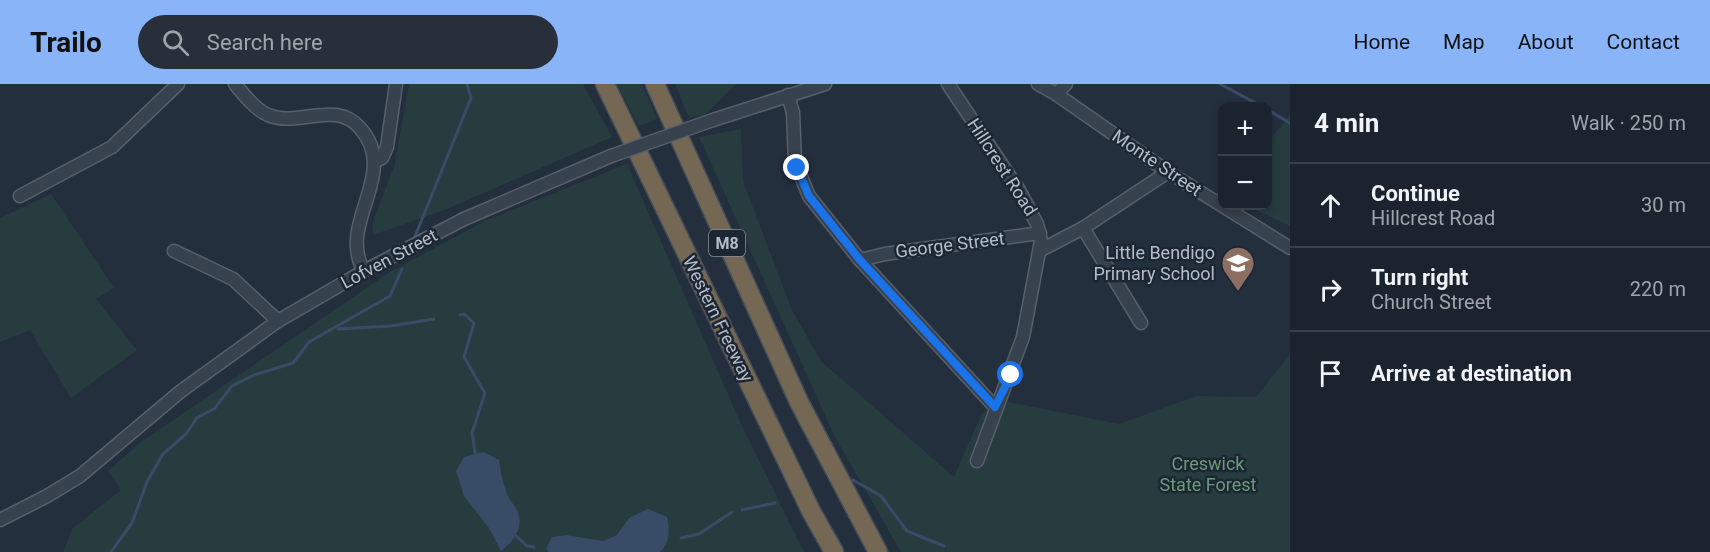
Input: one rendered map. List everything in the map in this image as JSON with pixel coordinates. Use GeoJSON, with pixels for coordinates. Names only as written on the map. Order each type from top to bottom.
{"type":"FeatureCollection","features":[{"type":"Feature","properties":{"kind":"highway","name":"Western Freeway"},"geometry":{"type":"LineString","coordinates":[[605,84],[811,511],[834,552]]}},
{"type":"Feature","properties":{"kind":"highway","name":"M8"},"geometry":{"type":"LineString","coordinates":[[655,84],[799,402],[878,552]]}},
{"type":"Feature","properties":{"kind":"street"},"geometry":{"type":"LineString","coordinates":[[20,196],[112,147],[178,84]]}},
{"type":"Feature","properties":{"kind":"street"},"geometry":{"type":"LineString","coordinates":[[235,84],[259,109],[275,117],[292,118],[334,114],[348,117],[367,138],[375,161],[372,185],[356,234],[357,254],[364,271]]}},
{"type":"Feature","properties":{"kind":"street"},"geometry":{"type":"LineString","coordinates":[[375,161],[382,158],[386,150],[396,84]]}},
{"type":"Feature","properties":{"kind":"street","name":"Lofven Street"},"geometry":{"type":"LineString","coordinates":[[0,520],[80,476],[181,391],[278,321],[364,271],[464,219],[611,156],[825,84]]}},
{"type":"Feature","properties":{"kind":"street","name":"Hillcrest Road"},"geometry":{"type":"LineString","coordinates":[[948,84],[1019,190],[1040,233],[1041,250],[1023,337],[1011,375],[995,407],[976,461]]}},
{"type":"Feature","properties":{"kind":"street"},"geometry":{"type":"LineString","coordinates":[[1038,84],[1056,94],[1066,84]]}},
{"type":"Feature","properties":{"kind":"street","name":"Monte Street"},"geometry":{"type":"LineString","coordinates":[[1056,94],[1168,172],[1290,248]]}},
{"type":"Feature","properties":{"kind":"street"},"geometry":{"type":"LineString","coordinates":[[788,95],[793,113],[795,162],[802,183],[812,200],[860,260],[995,407]]}},
{"type":"Feature","properties":{"kind":"street"},"geometry":{"type":"LineString","coordinates":[[1041,250],[1083,228],[1168,172]]}},
{"type":"Feature","properties":{"kind":"street"},"geometry":{"type":"LineString","coordinates":[[1083,228],[1141,323]]}},
{"type":"Feature","properties":{"kind":"street","name":"George Street"},"geometry":{"type":"LineString","coordinates":[[860,260],[885,254],[1040,233]]}},
{"type":"Feature","properties":{"kind":"street"},"geometry":{"type":"LineString","coordinates":[[174,251],[233,279],[278,321]]}},
{"type":"Feature","properties":{"kind":"green space"},"geometry":{"type":"Polygon","coordinates":[[[409,84],[583,84],[612,137],[447,209],[373,235],[373,221],[394,167],[409,84]]]}},
{"type":"Feature","properties":{"kind":"green space"},"geometry":{"type":"Polygon","coordinates":[[[617,84],[642,84],[657,119],[639,126],[617,84]]]}},
{"type":"Feature","properties":{"kind":"green space"},"geometry":{"type":"Polygon","coordinates":[[[675,84],[736,84],[706,114],[689,118],[675,84]]]}},
{"type":"Feature","properties":{"kind":"green space"},"geometry":{"type":"Polygon","coordinates":[[[1290,115],[1290,226],[1256,210],[1272,210],[1272,137],[1290,115]]]}},
{"type":"Feature","properties":{"kind":"green space","name":"Creswick State Forest"},"geometry":{"type":"Polygon","coordinates":[[[741,129],[743,181],[791,308],[821,361],[954,477],[982,413],[1003,401],[1119,424],[1196,396],[1256,397],[1290,354],[1290,552],[901,552],[835,437],[699,137],[741,129]]]}},
{"type":"Feature","properties":{"kind":"green space"},"geometry":{"type":"Polygon","coordinates":[[[627,164],[742,426],[804,552],[63,552],[72,529],[121,490],[108,471],[141,442],[390,272],[487,220],[627,164]]]}},
{"type":"Feature","properties":{"kind":"green space"},"geometry":{"type":"Polygon","coordinates":[[[51,194],[114,288],[96,299],[137,350],[71,398],[30,330],[0,342],[0,218],[51,194]]]}},
{"type":"Feature","properties":{"kind":"water"},"geometry":{"type":"Polygon","coordinates":[[[483,452],[499,460],[505,489],[519,516],[519,528],[516,534],[501,551],[489,528],[464,496],[456,471],[464,457],[483,452]]]}},
{"type":"Feature","properties":{"kind":"water"},"geometry":{"type":"Polygon","coordinates":[[[648,509],[667,517],[668,536],[666,545],[660,552],[549,552],[546,549],[552,537],[566,535],[603,541],[617,535],[629,518],[648,509]]]}},
{"type":"Feature","properties":{"kind":"waterway"},"geometry":{"type":"LineString","coordinates":[[414,239],[471,98],[467,84]]}},
{"type":"Feature","properties":{"kind":"waterway"},"geometry":{"type":"LineString","coordinates":[[1220,84],[1254,102]]}},
{"type":"Feature","properties":{"kind":"waterway"},"geometry":{"type":"LineString","coordinates":[[1272,112],[1290,123]]}},
{"type":"Feature","properties":{"kind":"waterway"},"geometry":{"type":"LineString","coordinates":[[111,552],[132,523],[147,482],[163,454],[186,434],[197,418],[215,408],[232,386],[254,375],[293,363],[309,342],[390,296],[402,269]]}},
{"type":"Feature","properties":{"kind":"waterway"},"geometry":{"type":"LineString","coordinates":[[460,315],[464,314],[474,323],[464,357],[485,393],[472,433],[476,458]]}},
{"type":"Feature","properties":{"kind":"waterway"},"geometry":{"type":"LineString","coordinates":[[338,329],[391,326],[434,319]]}},
{"type":"Feature","properties":{"kind":"waterway"},"geometry":{"type":"LineString","coordinates":[[853,480],[881,496],[907,531],[944,546]]}},
{"type":"Feature","properties":{"kind":"waterway"},"geometry":{"type":"LineString","coordinates":[[742,510],[775,503]]}},
{"type":"Feature","properties":{"kind":"waterway"},"geometry":{"type":"LineString","coordinates":[[681,538],[699,534],[732,512]]}},
{"type":"Feature","properties":{"kind":"waterway"},"geometry":{"type":"LineString","coordinates":[[514,534],[527,546],[534,547]]}},
{"type":"Feature","properties":{"kind":"place","name":"Little Bendigo Primary School"},"geometry":{"type":"Point","coordinates":[1238,292]}},
{"type":"Feature","properties":{"kind":"route"},"geometry":{"type":"LineString","coordinates":[[797,168],[809,196],[860,260],[891,291],[995,407],[1011,375]]}}]}
